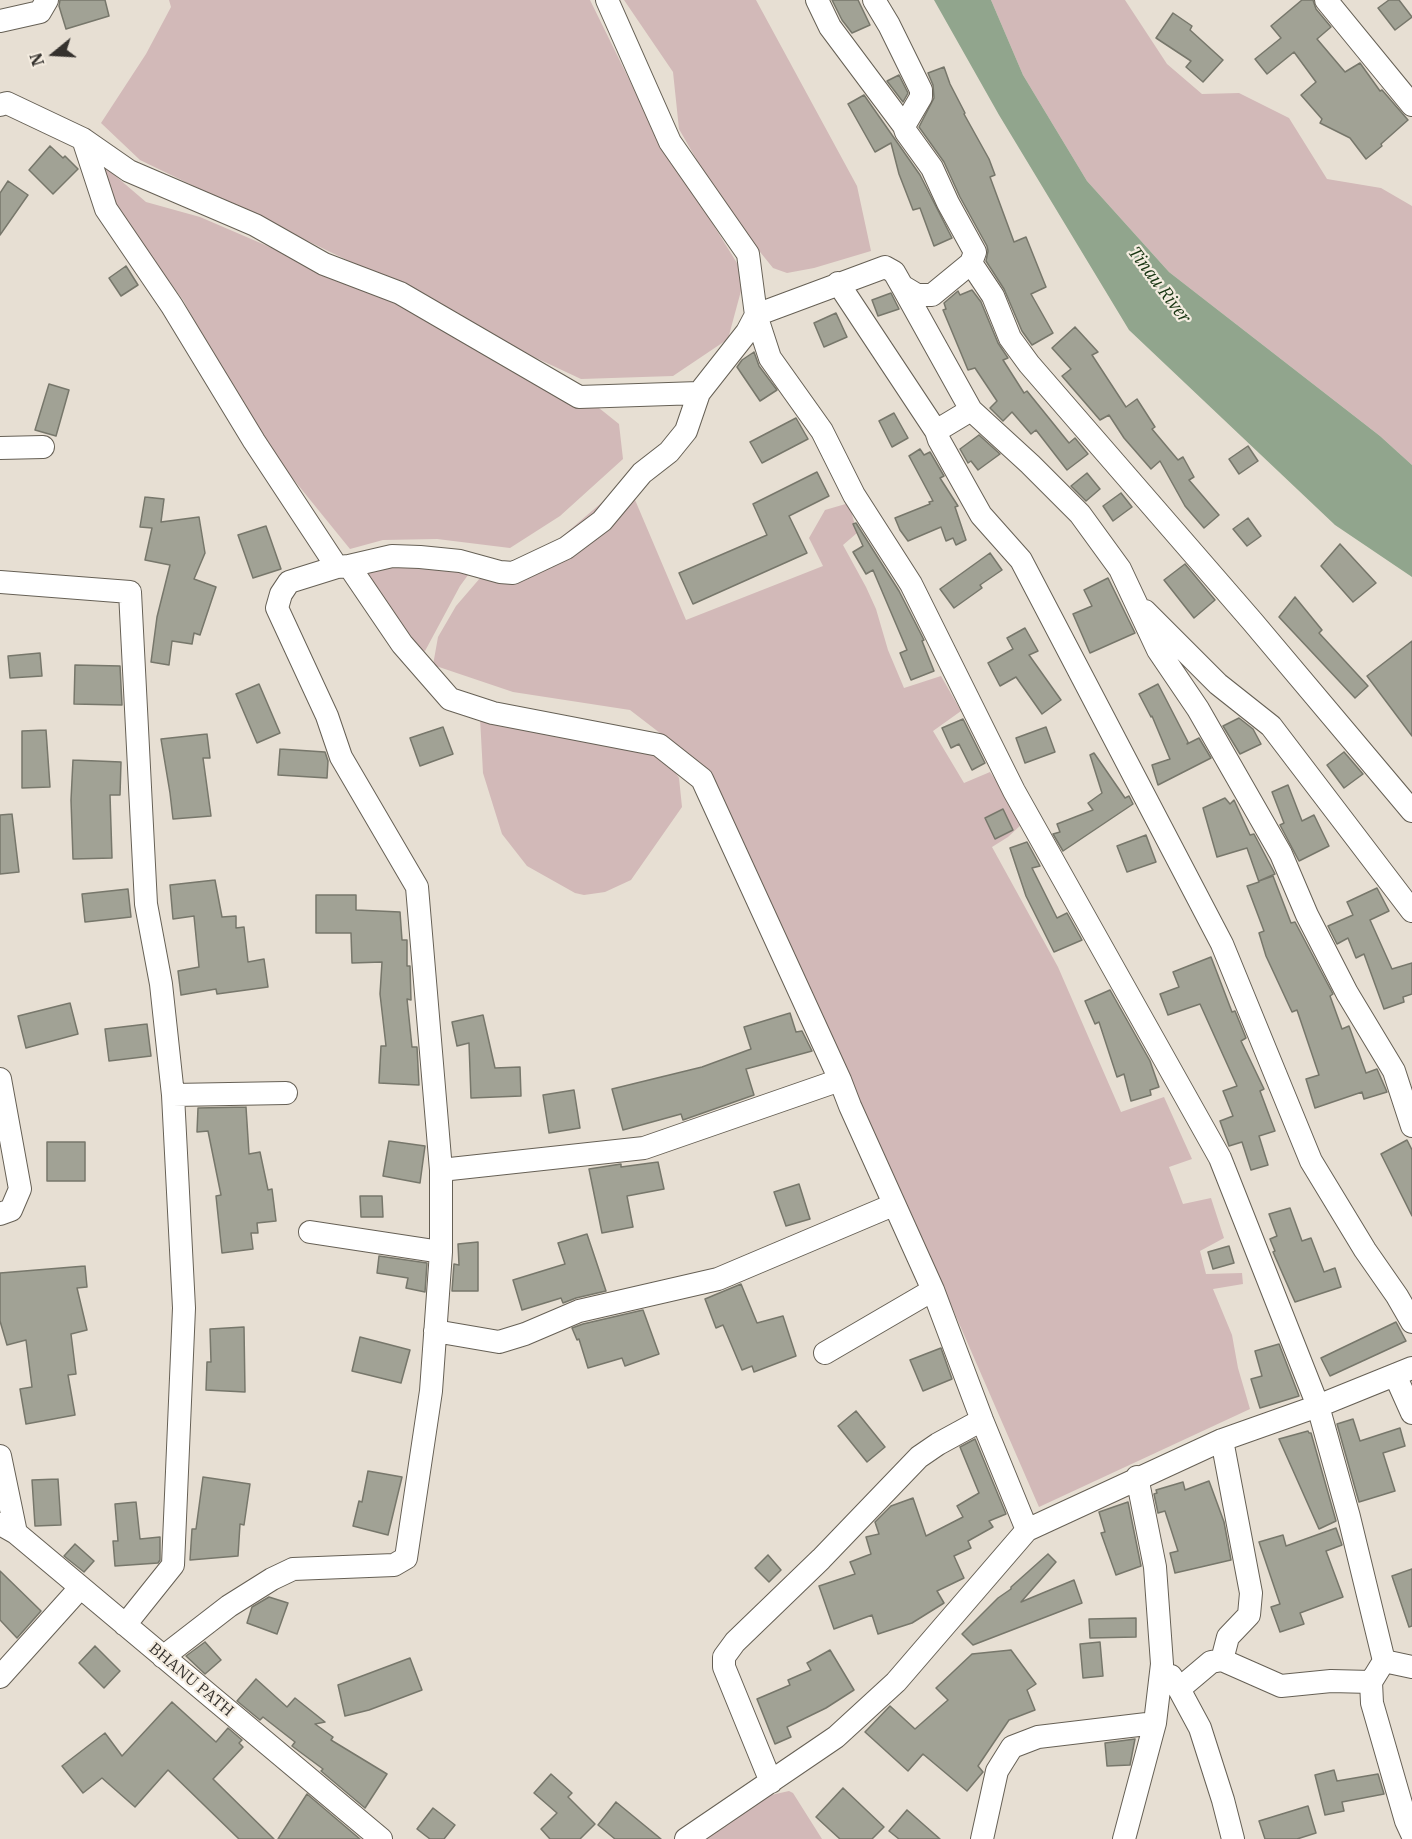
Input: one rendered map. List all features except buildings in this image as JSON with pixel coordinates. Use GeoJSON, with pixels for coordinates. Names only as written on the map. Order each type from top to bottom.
{"type":"FeatureCollection","features":[{"type":"Feature","properties":{"kind":"street"},"geometry":{"type":"LineString","coordinates":[[0,21],[40,12],[47,0]]}},
{"type":"Feature","properties":{"kind":"street"},"geometry":{"type":"LineString","coordinates":[[607,0],[670,142],[748,254],[756,315],[770,357],[822,431],[854,495],[911,584],[1014,790],[1220,1158],[1318,1406],[1349,1517],[1384,1661],[1371,1682],[1372,1703],[1380,1736],[1412,1834]]}},
{"type":"Feature","properties":{"kind":"street"},"geometry":{"type":"LineString","coordinates":[[817,0],[830,27],[904,126],[932,168],[975,252],[971,262],[932,295],[917,295],[902,286]]}},
{"type":"Feature","properties":{"kind":"street"},"geometry":{"type":"LineString","coordinates":[[874,0],[921,90],[921,97],[904,126]]}},
{"type":"Feature","properties":{"kind":"street"},"geometry":{"type":"LineString","coordinates":[[1326,0],[1412,105]]}},
{"type":"Feature","properties":{"kind":"street"},"geometry":{"type":"LineString","coordinates":[[2,100],[83,139],[129,171],[255,225],[324,264],[400,293],[579,397],[699,393]]}},
{"type":"Feature","properties":{"kind":"street"},"geometry":{"type":"LineString","coordinates":[[83,139],[106,209],[172,306],[254,441],[402,644],[450,699],[493,713],[659,745],[702,778],[933,1290],[1027,1530]]}},
{"type":"Feature","properties":{"kind":"street"},"geometry":{"type":"LineString","coordinates":[[971,262],[993,296],[1010,338],[1029,364],[1252,621],[1412,811]]}},
{"type":"Feature","properties":{"kind":"street"},"geometry":{"type":"LineString","coordinates":[[163,1657],[229,1606],[272,1579],[293,1569],[394,1565],[406,1558],[431,1391],[441,1252],[441,1170],[417,886],[341,757],[327,716],[277,608],[281,594],[290,582],[343,566],[392,556],[460,561],[500,572],[513,573],[566,548],[602,521],[642,473],[669,452],[686,431],[699,393],[747,332],[756,315],[885,267],[894,272],[971,410],[1080,514],[1120,569],[1158,650],[1198,709],[1281,854],[1307,915],[1347,993],[1394,1071],[1412,1125]]}},
{"type":"Feature","properties":{"kind":"street"},"geometry":{"type":"LineString","coordinates":[[838,283],[936,431],[981,514],[1021,560],[1222,944],[1311,1161],[1412,1322]]}},
{"type":"Feature","properties":{"kind":"street"},"geometry":{"type":"LineString","coordinates":[[936,431],[971,410]]}},
{"type":"Feature","properties":{"kind":"street"},"geometry":{"type":"LineString","coordinates":[[0,448],[42,447]]}},
{"type":"Feature","properties":{"kind":"street"},"geometry":{"type":"LineString","coordinates":[[0,582],[130,592],[146,904],[161,984],[173,1095],[184,1308],[172,1565],[125,1625]]}},
{"type":"Feature","properties":{"kind":"street"},"geometry":{"type":"LineString","coordinates":[[1134,599],[1218,684],[1271,726],[1412,911]]}},
{"type":"Feature","properties":{"kind":"street"},"geometry":{"type":"LineString","coordinates":[[0,1079],[20,1189],[11,1210],[0,1214]]}},
{"type":"Feature","properties":{"kind":"street"},"geometry":{"type":"LineString","coordinates":[[441,1170],[644,1148],[840,1080]]}},
{"type":"Feature","properties":{"kind":"street"},"geometry":{"type":"LineString","coordinates":[[173,1095],[286,1093]]}},
{"type":"Feature","properties":{"kind":"street"},"geometry":{"type":"LineString","coordinates":[[435,1331],[499,1342],[525,1334],[579,1311],[718,1279],[893,1204]]}},
{"type":"Feature","properties":{"kind":"street"},"geometry":{"type":"LineString","coordinates":[[310,1232],[441,1252]]}},
{"type":"Feature","properties":{"kind":"street"},"geometry":{"type":"LineString","coordinates":[[825,1353],[933,1290]]}},
{"type":"Feature","properties":{"kind":"street"},"geometry":{"type":"LineString","coordinates":[[686,1839],[836,1737],[896,1682],[1027,1530],[1222,1440],[1318,1406],[1404,1371],[1412,1413]]}},
{"type":"Feature","properties":{"kind":"street"},"geometry":{"type":"LineString","coordinates":[[771,1782],[724,1667],[724,1657],[735,1642],[821,1559],[919,1457],[982,1420]]}},
{"type":"Feature","properties":{"kind":"street"},"geometry":{"type":"LineString","coordinates":[[1222,1440],[1251,1593],[1249,1615],[1228,1636],[1222,1660]]}},
{"type":"Feature","properties":{"kind":"street"},"geometry":{"type":"LineString","coordinates":[[0,1456],[8,1528]]}},
{"type":"Feature","properties":{"kind":"street"},"geometry":{"type":"LineString","coordinates":[[1124,1839],[1155,1724],[1162,1664],[1155,1566],[1137,1478]]}},
{"type":"Feature","properties":{"kind":"street","name":"BHANU PATH"},"geometry":{"type":"LineString","coordinates":[[8,1528],[381,1839]]}},
{"type":"Feature","properties":{"kind":"street"},"geometry":{"type":"LineString","coordinates":[[0,1677],[80,1588]]}},
{"type":"Feature","properties":{"kind":"street"},"geometry":{"type":"LineString","coordinates":[[1179,1689],[1211,1662],[1222,1660],[1281,1686],[1331,1681],[1371,1682]]}},
{"type":"Feature","properties":{"kind":"street"},"geometry":{"type":"LineString","coordinates":[[1384,1661],[1412,1667]]}},
{"type":"Feature","properties":{"kind":"street"},"geometry":{"type":"LineString","coordinates":[[1162,1664],[1179,1689],[1200,1728],[1233,1839]]}},
{"type":"Feature","properties":{"kind":"street"},"geometry":{"type":"LineString","coordinates":[[982,1839],[997,1771],[1012,1747],[1038,1737],[1155,1724]]}},
{"type":"Feature","properties":{"kind":"shaded area"},"geometry":{"type":"Polygon","coordinates":[[[169,0],[590,0],[651,124],[745,276],[728,339],[673,376],[581,379],[534,357],[444,307],[140,160],[101,123],[146,54],[171,7],[169,0]]]}},
{"type":"Feature","properties":{"kind":"shaded area"},"geometry":{"type":"Polygon","coordinates":[[[624,0],[756,0],[857,186],[871,251],[814,268],[787,273],[773,268],[723,206],[679,129],[673,72],[624,0]]]}},
{"type":"Feature","properties":{"kind":"shaded area"},"geometry":{"type":"Polygon","coordinates":[[[991,0],[1125,0],[1167,64],[1202,94],[1239,93],[1289,118],[1327,179],[1381,188],[1412,206],[1412,465],[1380,436],[1169,272],[1087,181],[1023,75],[991,0]]]}},
{"type":"Feature","properties":{"kind":"shaded area"},"geometry":{"type":"Polygon","coordinates":[[[105,167],[146,202],[200,217],[379,294],[569,384],[619,424],[623,459],[560,516],[510,548],[437,539],[383,540],[350,549],[272,453],[232,389],[183,300],[140,243],[102,182],[105,167]]]}},
{"type":"Feature","properties":{"kind":"shaded area"},"geometry":{"type":"Polygon","coordinates":[[[627,481],[686,620],[823,566],[809,538],[825,510],[849,503],[857,533],[843,545],[876,609],[888,650],[904,688],[941,676],[961,711],[933,731],[964,783],[990,772],[1024,822],[1008,837],[992,847],[1058,967],[1121,1112],[1164,1097],[1192,1159],[1169,1167],[1183,1204],[1211,1198],[1224,1238],[1200,1251],[1206,1274],[1242,1273],[1243,1284],[1213,1289],[1232,1335],[1238,1368],[1250,1409],[1039,1507],[911,1213],[740,844],[712,773],[630,710],[513,692],[433,665],[438,637],[456,606],[487,570],[551,546],[627,481]]]}},
{"type":"Feature","properties":{"kind":"shaded area"},"geometry":{"type":"Polygon","coordinates":[[[410,545],[479,560],[460,586],[425,651],[412,647],[377,587],[354,558],[410,545]]]}},
{"type":"Feature","properties":{"kind":"shaded area"},"geometry":{"type":"Polygon","coordinates":[[[480,718],[664,756],[679,778],[682,807],[631,880],[605,892],[584,895],[575,893],[527,866],[502,834],[483,773],[480,718]]]}},
{"type":"Feature","properties":{"kind":"shaded area"},"geometry":{"type":"Polygon","coordinates":[[[789,1791],[793,1793],[822,1839],[702,1839],[753,1799],[789,1791]]]}},
{"type":"Feature","properties":{"kind":"water","name":"Tinau River"},"geometry":{"type":"Polygon","coordinates":[[[934,0],[991,0],[1023,75],[1087,181],[1169,272],[1380,436],[1412,465],[1412,577],[1335,525],[1129,330],[999,115],[934,0]]]}}]}
